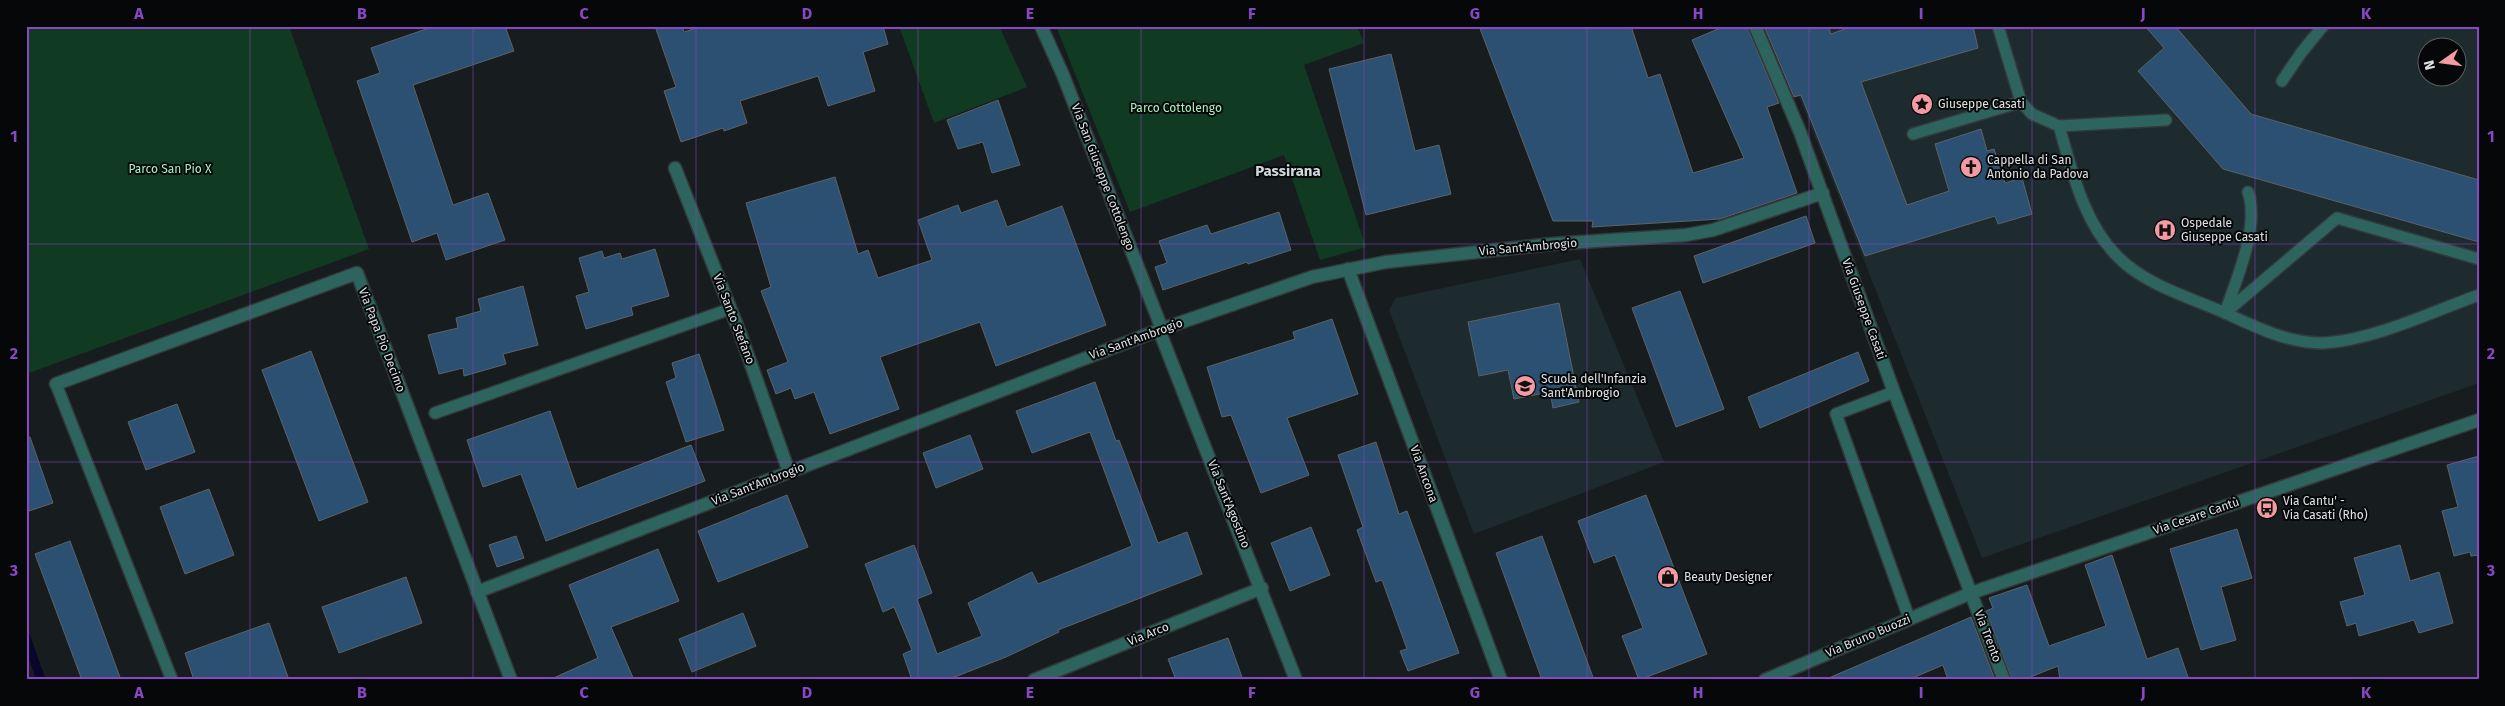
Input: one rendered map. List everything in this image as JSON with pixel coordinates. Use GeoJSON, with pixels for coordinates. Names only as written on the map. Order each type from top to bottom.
{"type":"FeatureCollection","features":[{"type":"Feature","properties":{"kind":"street","name":"Via San Giuseppe Cottolengo"},"geometry":{"type":"LineString","coordinates":[[1041,26],[1063,75],[1160,329]]}},
{"type":"Feature","properties":{"kind":"street","name":"Via Giuseppe Casati"},"geometry":{"type":"LineString","coordinates":[[1755,26],[1823,194],[1894,392],[1971,593]]}},
{"type":"Feature","properties":{"kind":"street","name":"Via Santo Stefano"},"geometry":{"type":"LineString","coordinates":[[675,168],[730,309],[789,472]]}},
{"type":"Feature","properties":{"kind":"street","name":"Via Sant'Ambrogio"},"geometry":{"type":"LineString","coordinates":[[477,592],[1160,329],[1312,277],[1386,262],[1552,244],[1686,235],[1713,230],[1823,194]]}},
{"type":"Feature","properties":{"kind":"street","name":"Via Ancona"},"geometry":{"type":"LineString","coordinates":[[1348,269],[1501,680]]}},
{"type":"Feature","properties":{"kind":"street","name":"Via Papa Pio Decimo"},"geometry":{"type":"LineString","coordinates":[[56,384],[357,273],[511,680]]}},
{"type":"Feature","properties":{"kind":"street","name":"Via Sant'Agostino"},"geometry":{"type":"LineString","coordinates":[[1160,329],[1262,588],[1296,680]]}},
{"type":"Feature","properties":{"kind":"street","name":"Via Cesare Cantù"},"geometry":{"type":"LineString","coordinates":[[1971,593],[2479,420]]}},
{"type":"Feature","properties":{"kind":"street","name":"Via Arco"},"geometry":{"type":"LineString","coordinates":[[1034,680],[1262,588]]}},
{"type":"Feature","properties":{"kind":"street","name":"Via Bruno Buozzi"},"geometry":{"type":"LineString","coordinates":[[1765,680],[1971,593]]}},
{"type":"Feature","properties":{"kind":"street","name":"Via Trento"},"geometry":{"type":"LineString","coordinates":[[1971,593],[2004,680]]}},
{"type":"Feature","properties":{"kind":"lane"},"geometry":{"type":"LineString","coordinates":[[1998,26],[2021,102],[2032,114],[2059,126],[2166,120]]}},
{"type":"Feature","properties":{"kind":"lane"},"geometry":{"type":"LineString","coordinates":[[2282,81],[2301,53],[2323,26]]}},
{"type":"Feature","properties":{"kind":"lane"},"geometry":{"type":"LineString","coordinates":[[1913,134],[2021,102]]}},
{"type":"Feature","properties":{"kind":"lane"},"geometry":{"type":"LineString","coordinates":[[2059,126],[2088,214],[2117,256],[2159,284],[2257,328],[2306,342],[2323,343],[2380,331],[2479,295]]}},
{"type":"Feature","properties":{"kind":"lane"},"geometry":{"type":"LineString","coordinates":[[2226,314],[2243,258],[2252,218],[2248,192]]}},
{"type":"Feature","properties":{"kind":"lane"},"geometry":{"type":"LineString","coordinates":[[2226,314],[2337,218],[2479,259]]}},
{"type":"Feature","properties":{"kind":"lane"},"geometry":{"type":"LineString","coordinates":[[435,413],[730,309]]}},
{"type":"Feature","properties":{"kind":"lane"},"geometry":{"type":"LineString","coordinates":[[56,384],[172,680]]}},
{"type":"Feature","properties":{"kind":"lane"},"geometry":{"type":"LineString","coordinates":[[1894,392],[1836,414],[1909,618]]}},
{"type":"Feature","properties":{"kind":"shaded area","name":"Ospedale Giuseppe Casati"},"geometry":{"type":"Polygon","coordinates":[[[1771,26],[2479,26],[2479,383],[1982,558],[1771,26]]]}},
{"type":"Feature","properties":{"kind":"shaded area","name":"Scuola dell'Infanzia Sant'Ambrogio"},"geometry":{"type":"Polygon","coordinates":[[[1580,259],[1664,462],[1474,534],[1389,310],[1396,298],[1580,259]]]}},
{"type":"Feature","properties":{"kind":"green space","name":"Parco San Pio X"},"geometry":{"type":"Polygon","coordinates":[[[26,26],[289,26],[369,249],[26,374],[26,26]]]}},
{"type":"Feature","properties":{"kind":"green space"},"geometry":{"type":"Polygon","coordinates":[[[899,26],[999,26],[1027,87],[934,123],[899,26]]]}},
{"type":"Feature","properties":{"kind":"green space","name":"Parco Cottolengo"},"geometry":{"type":"Polygon","coordinates":[[[1056,26],[1357,26],[1364,43],[1304,65],[1366,247],[1320,260],[1284,155],[1130,212],[1056,26]]]}},
{"type":"Feature","properties":{"kind":"building"},"geometry":{"type":"Polygon","coordinates":[[[435,26],[505,26],[514,51],[413,85],[453,205],[488,193],[505,240],[446,260],[437,233],[412,242],[357,81],[380,73],[371,48],[435,26]]]}},
{"type":"Feature","properties":{"kind":"building"},"geometry":{"type":"Polygon","coordinates":[[[655,26],[682,26],[684,32],[702,26],[883,26],[888,44],[863,52],[875,91],[828,106],[818,76],[740,101],[747,123],[724,131],[723,128],[681,142],[664,91],[676,87],[655,26]]]}},
{"type":"Feature","properties":{"kind":"building"},"geometry":{"type":"Polygon","coordinates":[[[1479,26],[1631,26],[1648,78],[1660,74],[1693,173],[1744,158],[1692,40],[1725,26],[1747,26],[1779,103],[1767,107],[1797,193],[1720,219],[1592,227],[1593,221],[1553,221],[1479,26]]]}},
{"type":"Feature","properties":{"kind":"building"},"geometry":{"type":"Polygon","coordinates":[[[1764,26],[1828,26],[1831,34],[1853,26],[1973,26],[1978,48],[1861,82],[1907,205],[1949,191],[1935,144],[1981,129],[1987,151],[1994,149],[2005,183],[2022,178],[2032,214],[1998,224],[1995,216],[1865,256],[1801,95],[1794,97],[1764,26]]]}},
{"type":"Feature","properties":{"kind":"building"},"geometry":{"type":"Polygon","coordinates":[[[2145,26],[2175,26],[2251,114],[2479,180],[2479,242],[2223,169],[2138,71],[2164,48],[2145,26]]]}},
{"type":"Feature","properties":{"kind":"building"},"geometry":{"type":"Polygon","coordinates":[[[1391,54],[1415,151],[1439,145],[1451,194],[1366,215],[1329,69],[1391,54]]]}},
{"type":"Feature","properties":{"kind":"building"},"geometry":{"type":"Polygon","coordinates":[[[998,100],[1020,165],[992,173],[983,142],[958,149],[947,120],[998,100]]]}},
{"type":"Feature","properties":{"kind":"building"},"geometry":{"type":"Polygon","coordinates":[[[835,177],[858,254],[868,250],[878,278],[932,260],[918,220],[958,205],[961,213],[997,200],[1007,227],[1062,206],[1106,325],[996,366],[980,322],[880,357],[899,409],[830,434],[814,392],[795,399],[791,388],[776,394],[767,370],[788,362],[761,291],[771,287],[746,203],[835,177]]]}},
{"type":"Feature","properties":{"kind":"building"},"geometry":{"type":"Polygon","coordinates":[[[1279,212],[1291,250],[1248,264],[1247,262],[1163,290],[1155,267],[1167,263],[1159,241],[1207,225],[1211,234],[1279,212]]]}},
{"type":"Feature","properties":{"kind":"building"},"geometry":{"type":"Polygon","coordinates":[[[1806,216],[1815,243],[1703,283],[1694,256],[1806,216]]]}},
{"type":"Feature","properties":{"kind":"building"},"geometry":{"type":"Polygon","coordinates":[[[655,249],[669,296],[631,307],[633,315],[586,329],[576,296],[589,292],[579,258],[602,251],[604,258],[620,253],[622,259],[655,249]]]}},
{"type":"Feature","properties":{"kind":"building"},"geometry":{"type":"Polygon","coordinates":[[[523,286],[538,345],[503,354],[506,364],[464,376],[463,368],[439,374],[428,335],[458,328],[456,318],[481,311],[478,299],[523,286]]]}},
{"type":"Feature","properties":{"kind":"building"},"geometry":{"type":"Polygon","coordinates":[[[1680,291],[1724,409],[1676,427],[1632,308],[1680,291]]]}},
{"type":"Feature","properties":{"kind":"building"},"geometry":{"type":"Polygon","coordinates":[[[1559,303],[1579,402],[1553,408],[1550,392],[1514,399],[1508,370],[1479,376],[1468,322],[1559,303]]]}},
{"type":"Feature","properties":{"kind":"building"},"geometry":{"type":"Polygon","coordinates":[[[1332,319],[1358,394],[1287,418],[1309,475],[1261,493],[1231,415],[1222,417],[1207,367],[1295,339],[1293,332],[1332,319]]]}},
{"type":"Feature","properties":{"kind":"building"},"geometry":{"type":"Polygon","coordinates":[[[311,351],[368,502],[319,521],[262,370],[311,351]]]}},
{"type":"Feature","properties":{"kind":"building"},"geometry":{"type":"Polygon","coordinates":[[[1858,352],[1869,381],[1760,428],[1748,397],[1858,352]]]}},
{"type":"Feature","properties":{"kind":"building"},"geometry":{"type":"Polygon","coordinates":[[[699,354],[724,430],[686,442],[666,382],[676,378],[672,363],[699,354]]]}},
{"type":"Feature","properties":{"kind":"building"},"geometry":{"type":"Polygon","coordinates":[[[1095,382],[1116,441],[1119,440],[1158,543],[1187,532],[1202,574],[1058,630],[1059,632],[1006,657],[947,680],[912,680],[903,654],[912,650],[894,607],[883,612],[865,564],[914,545],[932,593],[917,599],[937,654],[982,636],[968,603],[1032,572],[1038,584],[1132,546],[1090,432],[1032,453],[1016,411],[1095,382]]]}},
{"type":"Feature","properties":{"kind":"building"},"geometry":{"type":"Polygon","coordinates":[[[177,404],[195,452],[146,470],[128,422],[177,404]]]}},
{"type":"Feature","properties":{"kind":"building"},"geometry":{"type":"Polygon","coordinates":[[[550,411],[577,489],[691,445],[705,481],[546,541],[521,474],[483,487],[467,440],[550,411]]]}},
{"type":"Feature","properties":{"kind":"building"},"geometry":{"type":"Polygon","coordinates":[[[970,435],[983,469],[936,488],[923,453],[970,435]]]}},
{"type":"Feature","properties":{"kind":"building"},"geometry":{"type":"Polygon","coordinates":[[[26,437],[30,437],[53,503],[26,512],[26,437]]]}},
{"type":"Feature","properties":{"kind":"building"},"geometry":{"type":"Polygon","coordinates":[[[1376,442],[1399,514],[1407,511],[1459,653],[1408,671],[1400,651],[1407,649],[1382,580],[1376,582],[1357,530],[1363,527],[1338,455],[1376,442]]]}},
{"type":"Feature","properties":{"kind":"building"},"geometry":{"type":"Polygon","coordinates":[[[2479,456],[2479,555],[2471,556],[2470,552],[2454,556],[2442,511],[2458,507],[2447,465],[2479,456]]]}},
{"type":"Feature","properties":{"kind":"building"},"geometry":{"type":"Polygon","coordinates":[[[209,489],[234,555],[185,574],[160,507],[209,489]]]}},
{"type":"Feature","properties":{"kind":"building"},"geometry":{"type":"Polygon","coordinates":[[[787,495],[808,547],[718,582],[698,531],[787,495]]]}},
{"type":"Feature","properties":{"kind":"building"},"geometry":{"type":"Polygon","coordinates":[[[1646,495],[1707,654],[1639,680],[1622,636],[1643,628],[1615,555],[1594,563],[1578,521],[1646,495]]]}},
{"type":"Feature","properties":{"kind":"building"},"geometry":{"type":"Polygon","coordinates":[[[1311,527],[1330,575],[1290,591],[1271,543],[1311,527]]]}},
{"type":"Feature","properties":{"kind":"building"},"geometry":{"type":"Polygon","coordinates":[[[2237,529],[2252,578],[2221,587],[2236,640],[2201,650],[2170,549],[2237,529]]]}},
{"type":"Feature","properties":{"kind":"building"},"geometry":{"type":"Polygon","coordinates":[[[516,536],[524,558],[497,567],[489,545],[516,536]]]}},
{"type":"Feature","properties":{"kind":"building"},"geometry":{"type":"Polygon","coordinates":[[[1542,536],[1594,680],[1542,680],[1496,553],[1542,536]]]}},
{"type":"Feature","properties":{"kind":"building"},"geometry":{"type":"Polygon","coordinates":[[[70,541],[121,680],[82,680],[35,554],[70,541]]]}},
{"type":"Feature","properties":{"kind":"building"},"geometry":{"type":"Polygon","coordinates":[[[2400,545],[2410,581],[2439,572],[2453,623],[2419,633],[2414,620],[2359,636],[2356,623],[2347,626],[2340,602],[2365,595],[2354,558],[2400,545]]]}},
{"type":"Feature","properties":{"kind":"building"},"geometry":{"type":"Polygon","coordinates":[[[658,549],[679,601],[611,627],[634,680],[549,680],[598,658],[569,585],[658,549]]]}},
{"type":"Feature","properties":{"kind":"building"},"geometry":{"type":"Polygon","coordinates":[[[2112,555],[2147,659],[2178,648],[2189,680],[2060,680],[2058,666],[2023,680],[2012,680],[1986,611],[1993,608],[1989,598],[2027,585],[2049,646],[2106,626],[2085,565],[2112,555]]]}},
{"type":"Feature","properties":{"kind":"building"},"geometry":{"type":"Polygon","coordinates":[[[406,577],[422,623],[339,653],[322,607],[406,577]]]}},
{"type":"Feature","properties":{"kind":"building"},"geometry":{"type":"Polygon","coordinates":[[[743,613],[756,646],[692,672],[679,639],[743,613]]]}},
{"type":"Feature","properties":{"kind":"building"},"geometry":{"type":"Polygon","coordinates":[[[1971,617],[1995,680],[1948,680],[1943,665],[1908,680],[1824,680],[1971,617]]]}},
{"type":"Feature","properties":{"kind":"building"},"geometry":{"type":"Polygon","coordinates":[[[269,623],[289,680],[194,680],[185,653],[269,623]]]}},
{"type":"Feature","properties":{"kind":"building"},"geometry":{"type":"Polygon","coordinates":[[[1228,638],[1243,680],[1176,680],[1168,659],[1228,638]]]}},
{"type":"Feature","properties":{"kind":"waterway"},"geometry":{"type":"LineString","coordinates":[[26,637],[41,680]]}},
{"type":"Feature","properties":{"kind":"place","name":"Giuseppe Casati"},"geometry":{"type":"Point","coordinates":[1922,104]}},
{"type":"Feature","properties":{"kind":"place","name":"Cappella di San Antonio da Padova"},"geometry":{"type":"Point","coordinates":[1971,167]}},
{"type":"Feature","properties":{"kind":"place","name":"Ospedale Giuseppe Casati"},"geometry":{"type":"Point","coordinates":[2165,230]}},
{"type":"Feature","properties":{"kind":"place","name":"Scuola dell'Infanzia Sant'Ambrogio"},"geometry":{"type":"Point","coordinates":[1525,386]}},
{"type":"Feature","properties":{"kind":"place","name":"Via Cantu' - Via Casati (Rho)"},"geometry":{"type":"Point","coordinates":[2267,508]}},
{"type":"Feature","properties":{"kind":"place","name":"Beauty Designer"},"geometry":{"type":"Point","coordinates":[1668,577]}},
{"type":"Feature","properties":{"kind":"district","name":"Passirana"},"geometry":{"type":"Point","coordinates":[1288,171]}}]}
